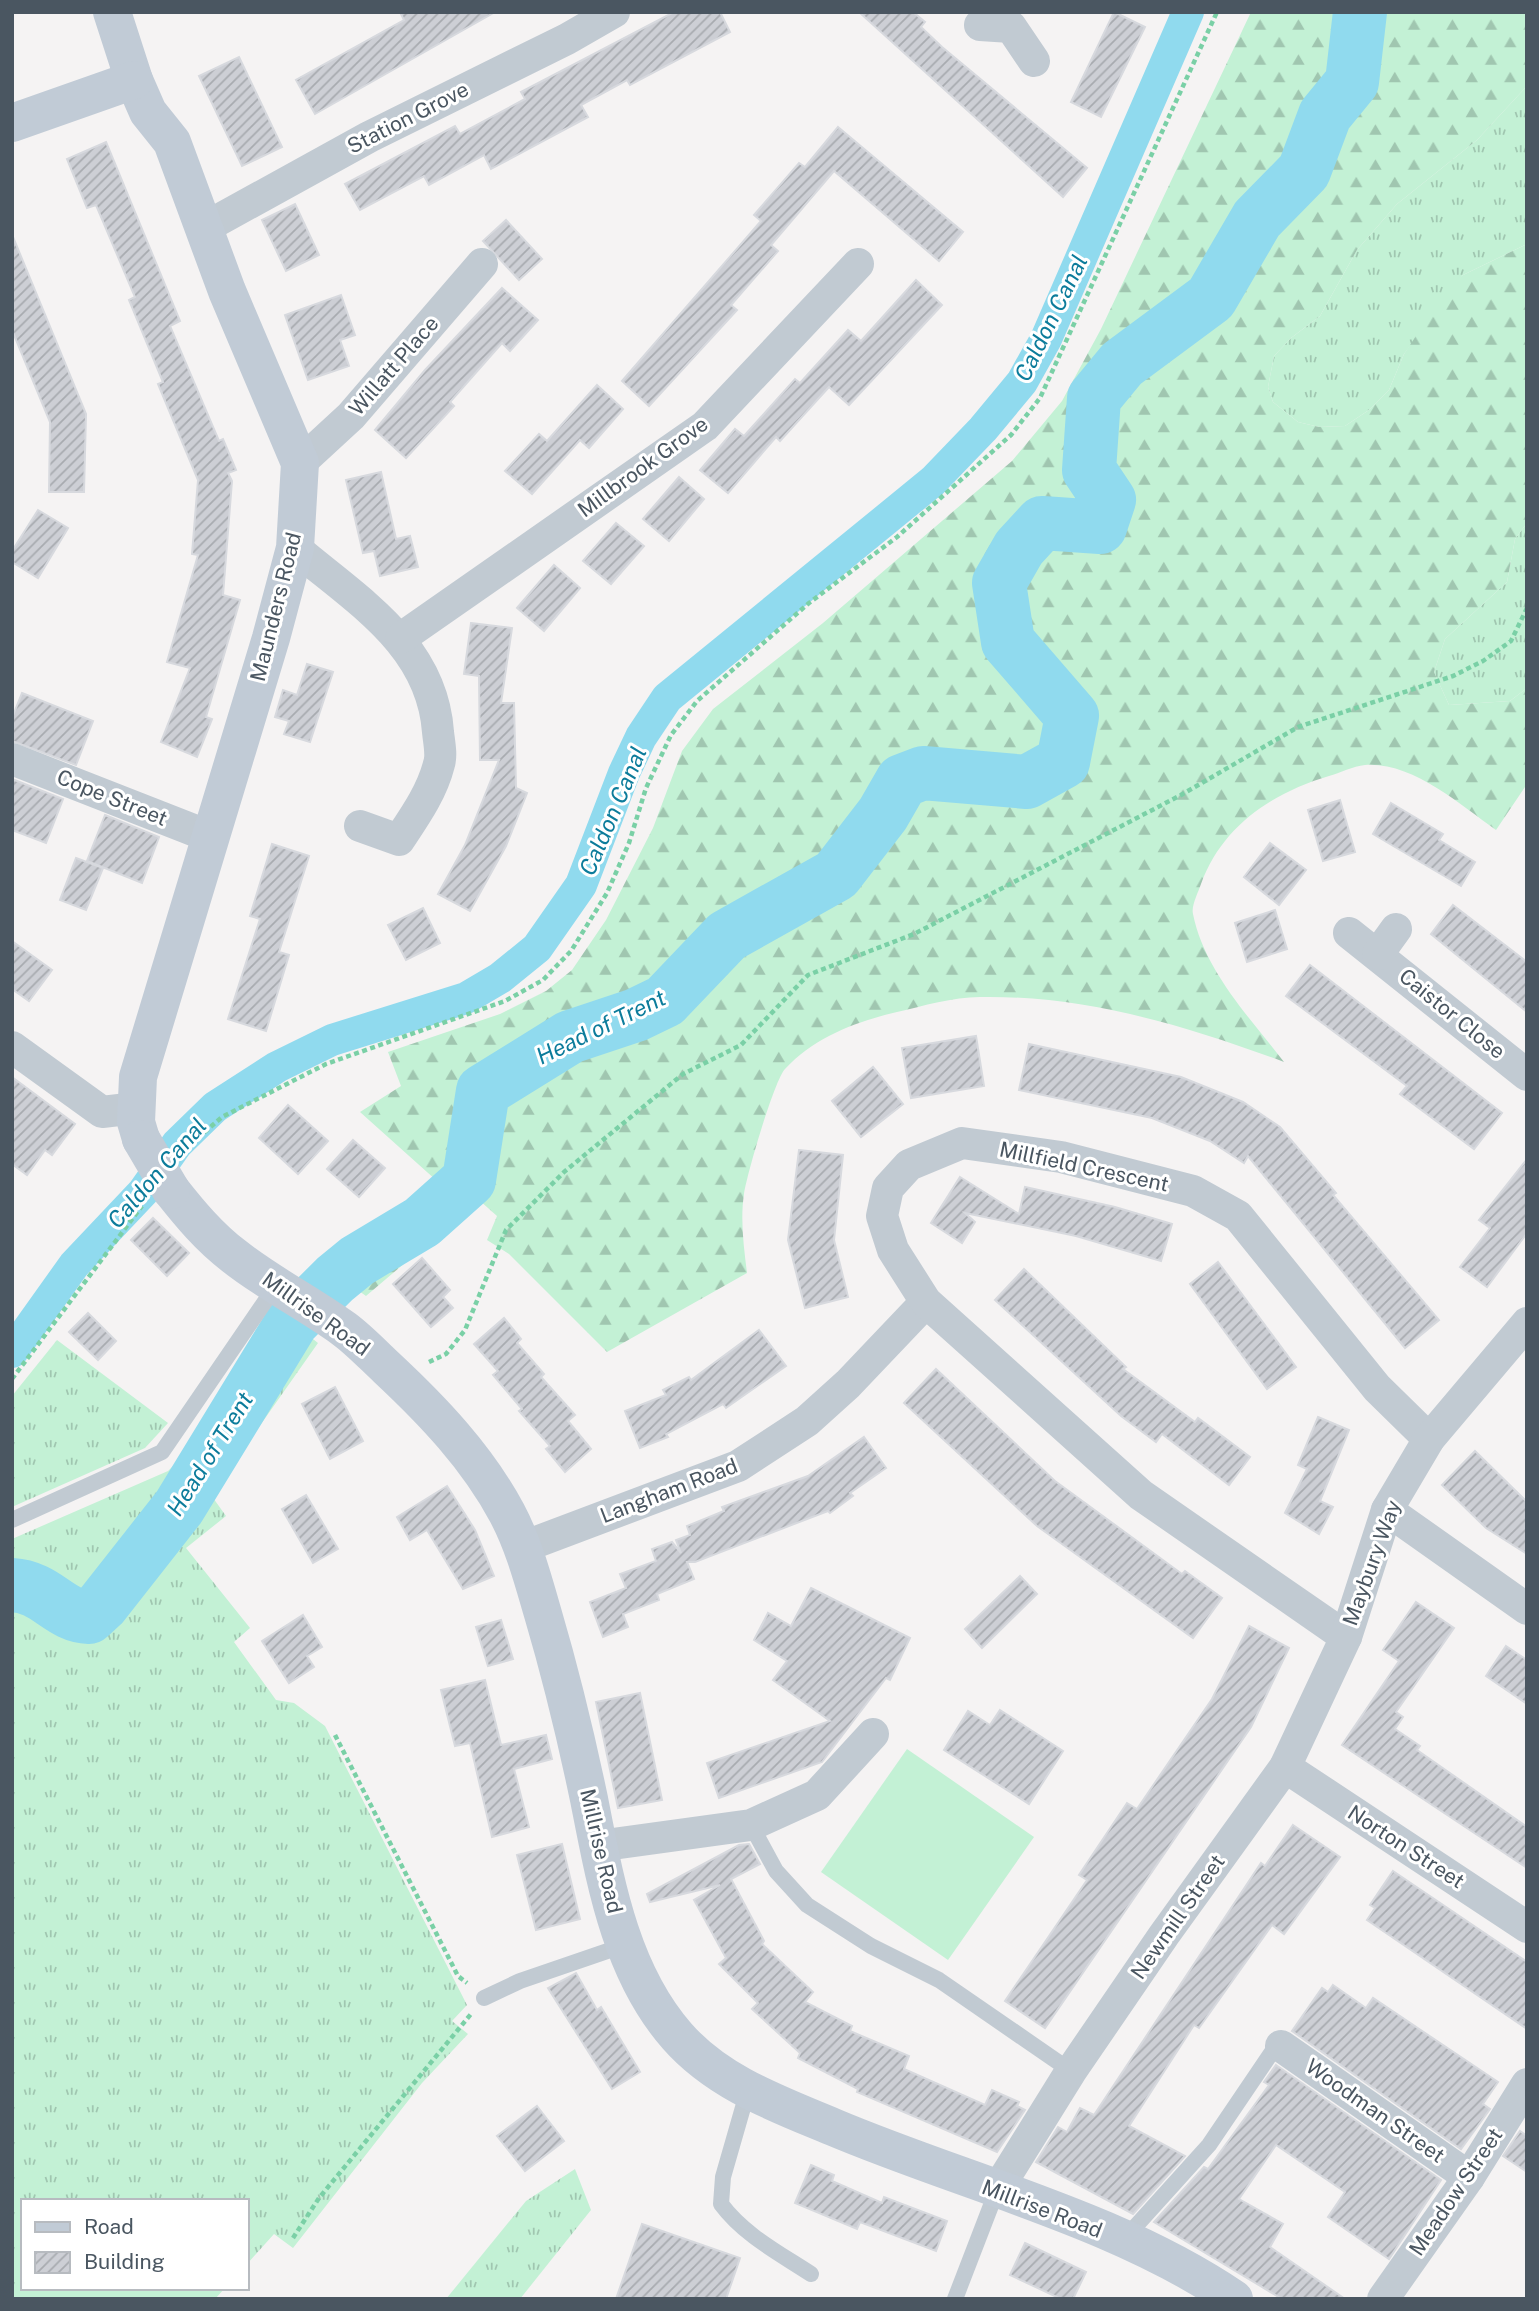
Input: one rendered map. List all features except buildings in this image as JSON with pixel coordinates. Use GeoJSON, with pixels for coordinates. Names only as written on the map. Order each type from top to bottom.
{"type":"FeatureCollection","features":[{"type":"Feature","properties":{"kind":"street","name":"Maunders Road"},"geometry":{"type":"LineString","coordinates":[[112,12],[134,80],[148,112],[173,142],[227,291],[300,463],[295,548],[138,1077],[138,1124]]}},
{"type":"Feature","properties":{"kind":"street","name":"Station Grove"},"geometry":{"type":"LineString","coordinates":[[204,228],[369,137],[567,39],[614,12]]}},
{"type":"Feature","properties":{"kind":"street"},"geometry":{"type":"LineString","coordinates":[[980,25],[1018,20],[1034,61]]}},
{"type":"Feature","properties":{"kind":"street"},"geometry":{"type":"LineString","coordinates":[[12,123],[134,80]]}},
{"type":"Feature","properties":{"kind":"street","name":"Willatt Place"},"geometry":{"type":"LineString","coordinates":[[300,463],[351,416],[482,264]]}},
{"type":"Feature","properties":{"kind":"street","name":"Millbrook Grove"},"geometry":{"type":"LineString","coordinates":[[401,638],[705,426],[858,264]]}},
{"type":"Feature","properties":{"kind":"street"},"geometry":{"type":"LineString","coordinates":[[295,548],[401,638],[425,674],[437,719],[440,762],[424,801],[399,840],[360,826]]}},
{"type":"Feature","properties":{"kind":"street","name":"Cope Street"},"geometry":{"type":"LineString","coordinates":[[12,759],[211,837]]}},
{"type":"Feature","properties":{"kind":"street","name":"Caistor Close"},"geometry":{"type":"LineString","coordinates":[[1349,933],[1387,942],[1527,1075]]}},
{"type":"Feature","properties":{"kind":"street"},"geometry":{"type":"LineString","coordinates":[[12,1047],[102,1112],[138,1124]]}},
{"type":"Feature","properties":{"kind":"street","name":"Millrise Road"},"geometry":{"type":"LineString","coordinates":[[138,1124],[160,1193],[235,1257],[334,1321],[396,1377],[442,1422],[478,1468],[506,1511],[523,1547],[576,1737],[610,1902],[625,1945],[648,1991],[677,2036],[711,2065],[748,2090],[908,2159],[1071,2217],[1122,2240],[1197,2287],[1234,2299]]}},
{"type":"Feature","properties":{"kind":"street","name":"Millfield Crescent"},"geometry":{"type":"LineString","coordinates":[[1346,1637],[1141,1495],[926,1302],[893,1250],[882,1216],[888,1188],[909,1165],[962,1143],[1061,1157],[1193,1191],[1238,1216],[1377,1388],[1429,1439]]}},
{"type":"Feature","properties":{"kind":"street","name":"Langham Road"},"geometry":{"type":"LineString","coordinates":[[523,1547],[738,1466],[807,1421],[848,1384],[926,1302]]}},
{"type":"Feature","properties":{"kind":"street","name":"Maybury Way"},"geometry":{"type":"LineString","coordinates":[[1346,1637],[1387,1510],[1429,1439],[1508,1349],[1527,1323]]}},
{"type":"Feature","properties":{"kind":"street"},"geometry":{"type":"LineString","coordinates":[[1387,1510],[1527,1609]]}},
{"type":"Feature","properties":{"kind":"street","name":"Newmill Street"},"geometry":{"type":"LineString","coordinates":[[997,2190],[1071,2071],[1164,1935],[1285,1767],[1346,1637]]}},
{"type":"Feature","properties":{"kind":"street"},"geometry":{"type":"LineString","coordinates":[[598,1846],[751,1825],[817,1796],[873,1734]]}},
{"type":"Feature","properties":{"kind":"street","name":"Norton Street"},"geometry":{"type":"LineString","coordinates":[[1285,1767],[1527,1927]]}},
{"type":"Feature","properties":{"kind":"street","name":"Woodman Street"},"geometry":{"type":"LineString","coordinates":[[1281,2046],[1469,2177]]}},
{"type":"Feature","properties":{"kind":"street","name":"Meadow Street"},"geometry":{"type":"LineString","coordinates":[[1383,2299],[1469,2177],[1527,2084]]}},
{"type":"Feature","properties":{"kind":"lane"},"geometry":{"type":"LineString","coordinates":[[12,1520],[162,1452],[282,1288]]}},
{"type":"Feature","properties":{"kind":"lane"},"geometry":{"type":"LineString","coordinates":[[751,1825],[776,1871],[807,1905],[871,1945],[939,1980],[1071,2071]]}},
{"type":"Feature","properties":{"kind":"lane"},"geometry":{"type":"LineString","coordinates":[[484,1998],[520,1982],[625,1945]]}},
{"type":"Feature","properties":{"kind":"lane"},"geometry":{"type":"LineString","coordinates":[[1122,2240],[1209,2145],[1274,2049],[1281,2046]]}},
{"type":"Feature","properties":{"kind":"lane"},"geometry":{"type":"LineString","coordinates":[[748,2090],[723,2177],[721,2203],[733,2219],[757,2239],[811,2274]]}},
{"type":"Feature","properties":{"kind":"lane"},"geometry":{"type":"LineString","coordinates":[[955,2299],[997,2190]]}},
{"type":"Feature","properties":{"kind":"path"},"geometry":{"type":"LineString","coordinates":[[181,1153],[222,1117],[326,1064],[505,1001],[543,980],[572,951],[607,893],[629,844],[646,788],[671,734],[697,701],[809,603],[897,537],[1011,435],[1040,398],[1217,12]]}},
{"type":"Feature","properties":{"kind":"path"},"geometry":{"type":"LineString","coordinates":[[396,1377],[446,1354],[465,1330],[506,1230],[565,1172],[683,1074],[741,1045],[808,975],[914,934],[1181,795],[1298,727],[1453,676],[1483,661],[1511,641],[1527,608]]}},
{"type":"Feature","properties":{"kind":"path"},"geometry":{"type":"LineString","coordinates":[[12,1379],[160,1193]]}},
{"type":"Feature","properties":{"kind":"path"},"geometry":{"type":"LineString","coordinates":[[293,2238],[319,2198],[484,1998],[458,1976],[335,1735]]}},
{"type":"Feature","properties":{"kind":"green space"},"geometry":{"type":"Polygon","coordinates":[[[1251,12],[1527,12],[1527,86],[1477,140],[1397,204],[1357,250],[1320,316],[1291,338],[1274,356],[1268,387],[1273,402],[1298,422],[1319,427],[1345,426],[1369,410],[1389,390],[1404,354],[1440,300],[1463,275],[1527,244],[1527,523],[1515,539],[1507,582],[1445,639],[1434,672],[1449,705],[1510,701],[1527,688],[1527,784],[1496,830],[1418,777],[1401,770],[1365,765],[1288,792],[1269,802],[1236,829],[1210,863],[1195,899],[1193,914],[1207,955],[1218,974],[1243,1011],[1284,1062],[1210,1036],[1135,1015],[1058,1001],[1019,998],[970,997],[938,1002],[836,1032],[809,1048],[785,1069],[774,1091],[746,1183],[743,1234],[747,1273],[607,1352],[509,1254],[487,1240],[497,1216],[479,1200],[366,1296],[327,1268],[437,1181],[360,1112],[401,1086],[388,1052],[500,1014],[546,991],[572,970],[606,920],[653,828],[682,751],[713,709],[823,623],[1012,461],[1062,401],[1101,329],[1251,12]]]}},
{"type":"Feature","properties":{"kind":"green space"},"geometry":{"type":"Polygon","coordinates":[[[1527,86],[1527,244],[1463,275],[1404,354],[1389,390],[1369,410],[1345,426],[1319,427],[1298,422],[1273,402],[1268,387],[1274,356],[1291,338],[1320,316],[1357,250],[1397,204],[1477,140],[1527,86]]]}},
{"type":"Feature","properties":{"kind":"green space"},"geometry":{"type":"Polygon","coordinates":[[[1527,523],[1527,688],[1510,701],[1449,705],[1434,672],[1445,639],[1507,582],[1515,539],[1527,523]]]}},
{"type":"Feature","properties":{"kind":"green space"},"geometry":{"type":"Polygon","coordinates":[[[279,1312],[318,1343],[211,1495],[226,1516],[186,1548],[250,1628],[234,1642],[276,1700],[294,1703],[325,1726],[467,2005],[452,2021],[468,2034],[422,2083],[293,2248],[274,2234],[248,2263],[248,2199],[21,2199],[21,2290],[223,2290],[215,2299],[12,2299],[12,1539],[168,1471],[207,1433],[279,1312]]]}},
{"type":"Feature","properties":{"kind":"green space"},"geometry":{"type":"Polygon","coordinates":[[[57,1340],[168,1423],[145,1448],[12,1507],[12,1396],[57,1340]]]}},
{"type":"Feature","properties":{"kind":"green space"},"geometry":{"type":"Polygon","coordinates":[[[907,1749],[1034,1837],[948,1960],[821,1872],[907,1749]]]}},
{"type":"Feature","properties":{"kind":"green space"},"geometry":{"type":"Polygon","coordinates":[[[575,2169],[591,2210],[520,2299],[446,2299],[526,2201],[575,2169]]]}},
{"type":"Feature","properties":{"kind":"waterway","name":"Caldon Canal"},"geometry":{"type":"LineString","coordinates":[[12,1352],[74,1265],[143,1192],[177,1144],[215,1107],[277,1067],[332,1040],[466,998],[500,978],[537,948],[581,885],[624,773],[641,737],[667,698],[933,481],[983,429],[1022,382],[1046,339],[1188,12]]}},
{"type":"Feature","properties":{"kind":"waterway","name":"Head of Trent"},"geometry":{"type":"LineString","coordinates":[[12,1585],[35,1591],[69,1612],[79,1615],[89,1617],[102,1605],[179,1507],[292,1322],[357,1261],[422,1222],[469,1180],[483,1091],[570,1037],[636,1015],[665,1001],[727,936],[836,875],[883,814],[902,781],[923,773],[1027,782],[1063,762],[1072,716],[1008,642],[999,583],[1019,548],[1042,523],[1100,527],[1109,500],[1089,470],[1094,398],[1122,364],[1211,298],[1257,219],[1304,171],[1325,115],[1352,82],[1360,12]]}}]}
